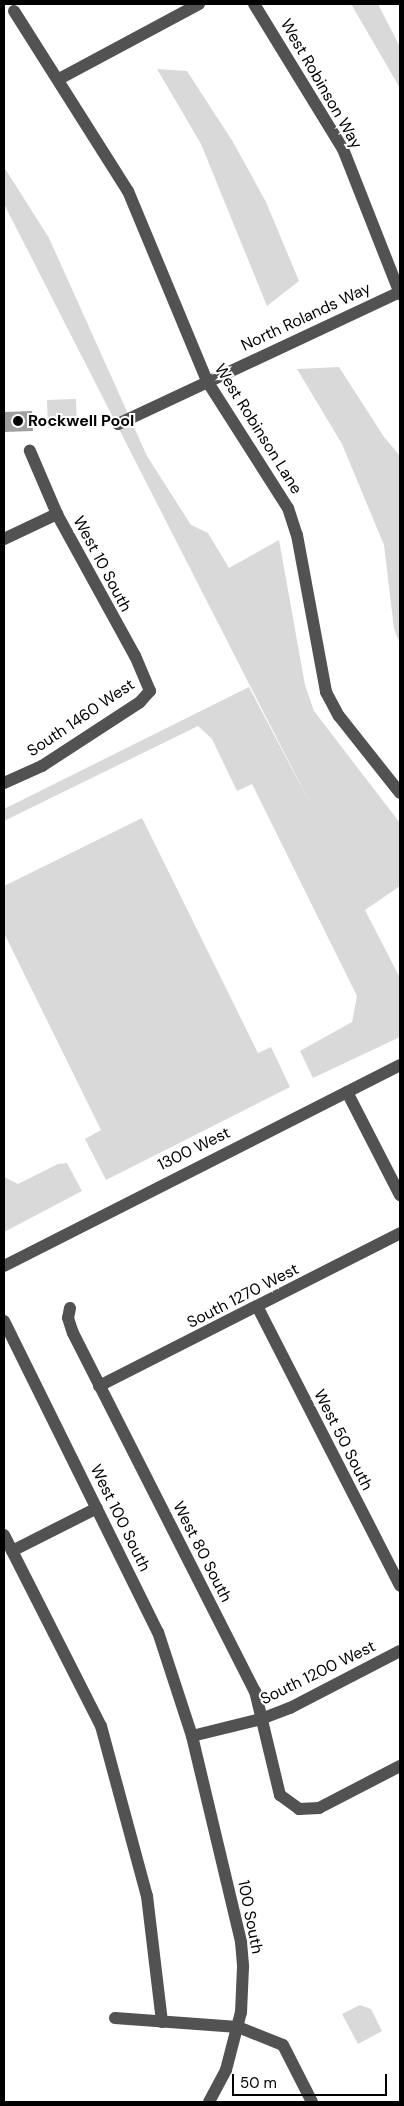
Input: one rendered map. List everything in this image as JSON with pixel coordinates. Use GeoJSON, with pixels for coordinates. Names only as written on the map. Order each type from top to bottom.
{"type":"FeatureCollection","features":[{"type":"Feature","properties":{"kind":"street"},"geometry":{"type":"LineString","coordinates":[[59,79],[199,4]]}},
{"type":"Feature","properties":{"kind":"street","name":"West Robinson Way"},"geometry":{"type":"LineString","coordinates":[[254,4],[343,149],[400,293]]}},
{"type":"Feature","properties":{"kind":"street","name":"West Robinson Lane"},"geometry":{"type":"LineString","coordinates":[[14,11],[59,79],[128,191],[207,381],[288,508],[297,534],[326,692],[339,716],[400,793]]}},
{"type":"Feature","properties":{"kind":"street","name":"North Rolands Way"},"geometry":{"type":"LineString","coordinates":[[118,424],[207,381],[400,293]]}},
{"type":"Feature","properties":{"kind":"street","name":"West 10 South"},"geometry":{"type":"LineString","coordinates":[[30,451],[57,514],[135,656],[150,691]]}},
{"type":"Feature","properties":{"kind":"street"},"geometry":{"type":"LineString","coordinates":[[4,538],[57,514]]}},
{"type":"Feature","properties":{"kind":"street","name":"South 1460 West"},"geometry":{"type":"LineString","coordinates":[[4,783],[49,761],[140,702],[150,691]]}},
{"type":"Feature","properties":{"kind":"street","name":"1300 West"},"geometry":{"type":"LineString","coordinates":[[4,1266],[400,1065]]}},
{"type":"Feature","properties":{"kind":"street"},"geometry":{"type":"LineString","coordinates":[[347,1092],[400,1195]]}},
{"type":"Feature","properties":{"kind":"street","name":"South 1270 West"},"geometry":{"type":"LineString","coordinates":[[100,1386],[258,1308],[400,1233]]}},
{"type":"Feature","properties":{"kind":"street","name":"West 80 South"},"geometry":{"type":"LineString","coordinates":[[70,1308],[68,1318],[73,1333],[255,1691],[280,1795],[299,1809],[318,1808],[400,1766]]}},
{"type":"Feature","properties":{"kind":"street","name":"West 50 South"},"geometry":{"type":"LineString","coordinates":[[258,1308],[400,1586]]}},
{"type":"Feature","properties":{"kind":"street","name":"West 100 South"},"geometry":{"type":"LineString","coordinates":[[4,1321],[158,1632],[192,1736]]}},
{"type":"Feature","properties":{"kind":"street"},"geometry":{"type":"LineString","coordinates":[[12,1551],[97,1508]]}},
{"type":"Feature","properties":{"kind":"street"},"geometry":{"type":"LineString","coordinates":[[4,1535],[101,1726],[147,1896],[162,2022]]}},
{"type":"Feature","properties":{"kind":"street","name":"South 1200 West"},"geometry":{"type":"LineString","coordinates":[[192,1736],[261,1719],[400,1652]]}},
{"type":"Feature","properties":{"kind":"street","name":"100 South"},"geometry":{"type":"LineString","coordinates":[[192,1736],[241,1942],[242,2012],[226,2070],[209,2102]]}},
{"type":"Feature","properties":{"kind":"street"},"geometry":{"type":"LineString","coordinates":[[115,2018],[238,2027],[284,2045],[312,2102]]}},
{"type":"Feature","properties":{"kind":"shaded area"},"geometry":{"type":"Polygon","coordinates":[[[351,4],[378,4],[400,47],[400,88],[351,4]]]}},
{"type":"Feature","properties":{"kind":"shaded area"},"geometry":{"type":"Polygon","coordinates":[[[157,69],[187,71],[233,142],[266,202],[299,281],[267,306],[201,144],[157,69]]]}},
{"type":"Feature","properties":{"kind":"shaded area"},"geometry":{"type":"Polygon","coordinates":[[[4,167],[49,238],[147,456],[191,525],[208,533],[229,568],[279,540],[305,685],[314,711],[400,823],[400,886],[365,910],[400,978],[400,1037],[313,1078],[300,1051],[352,1022],[357,996],[252,784],[237,791],[212,739],[198,726],[4,821],[4,809],[249,687],[313,809],[4,204],[4,167]]]}},
{"type":"Feature","properties":{"kind":"shaded area"},"geometry":{"type":"Polygon","coordinates":[[[339,367],[384,437],[400,456],[400,644],[394,629],[384,545],[342,444],[297,369],[339,367]]]}},
{"type":"Feature","properties":{"kind":"shaded area"},"geometry":{"type":"Polygon","coordinates":[[[76,399],[77,427],[48,428],[47,400],[76,399]]]}},
{"type":"Feature","properties":{"kind":"shaded area","name":"Rockwell Pool"},"geometry":{"type":"Polygon","coordinates":[[[32,411],[33,431],[4,432],[4,412],[32,411]]]}},
{"type":"Feature","properties":{"kind":"shaded area"},"geometry":{"type":"Polygon","coordinates":[[[142,818],[258,1053],[271,1047],[290,1087],[106,1180],[85,1139],[101,1130],[4,933],[4,886],[142,818]]]}},
{"type":"Feature","properties":{"kind":"shaded area"},"geometry":{"type":"Polygon","coordinates":[[[67,1163],[82,1191],[4,1232],[4,1177],[18,1184],[58,1164],[67,1163]]]}},
{"type":"Feature","properties":{"kind":"shaded area"},"geometry":{"type":"Polygon","coordinates":[[[360,2005],[371,2009],[382,2031],[358,2044],[342,2014],[360,2005]]]}},
{"type":"Feature","properties":{"kind":"place","name":"Rockwell Pool"},"geometry":{"type":"Point","coordinates":[18,421]}}]}
